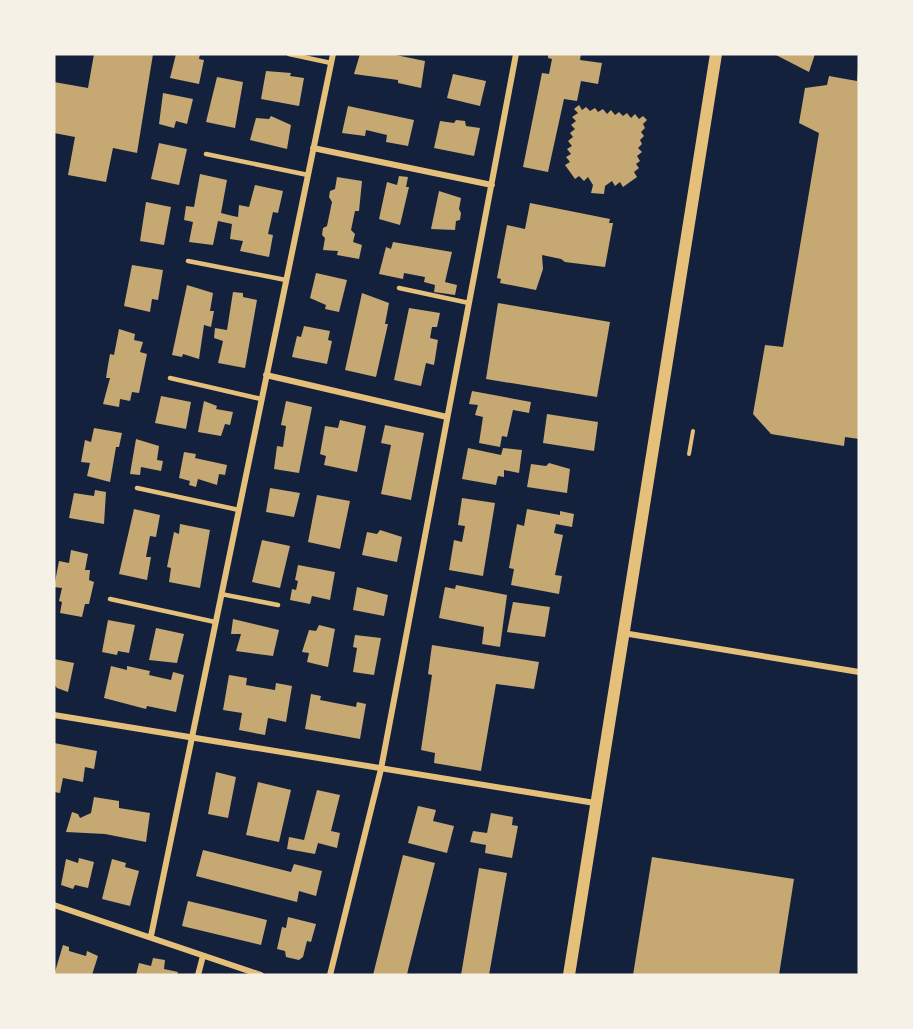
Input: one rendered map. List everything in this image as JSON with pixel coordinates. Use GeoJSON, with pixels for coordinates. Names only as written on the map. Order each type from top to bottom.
{"type":"FeatureCollection","features":[{"type":"Feature","properties":{"kind":"main road"},"geometry":{"type":"LineString","coordinates":[[569,975],[716,54]]}},
{"type":"Feature","properties":{"kind":"street"},"geometry":{"type":"LineString","coordinates":[[151,936],[333,54]]}},
{"type":"Feature","properties":{"kind":"street"},"geometry":{"type":"LineString","coordinates":[[330,975],[381,769],[516,54]]}},
{"type":"Feature","properties":{"kind":"street"},"geometry":{"type":"LineString","coordinates":[[313,148],[492,185]]}},
{"type":"Feature","properties":{"kind":"street"},"geometry":{"type":"LineString","coordinates":[[266,375],[447,417]]}},
{"type":"Feature","properties":{"kind":"street"},"geometry":{"type":"LineString","coordinates":[[623,633],[859,672]]}},
{"type":"Feature","properties":{"kind":"street"},"geometry":{"type":"LineString","coordinates":[[54,715],[595,803]]}},
{"type":"Feature","properties":{"kind":"street"},"geometry":{"type":"LineString","coordinates":[[54,905],[261,975]]}},
{"type":"Feature","properties":{"kind":"street"},"geometry":{"type":"LineString","coordinates":[[198,975],[203,956]]}},
{"type":"Feature","properties":{"kind":"lane"},"geometry":{"type":"LineString","coordinates":[[289,54],[331,63]]}},
{"type":"Feature","properties":{"kind":"lane"},"geometry":{"type":"LineString","coordinates":[[206,153],[308,175]]}},
{"type":"Feature","properties":{"kind":"lane"},"geometry":{"type":"LineString","coordinates":[[188,261],[286,280]]}},
{"type":"Feature","properties":{"kind":"lane"},"geometry":{"type":"LineString","coordinates":[[399,288],[469,303]]}},
{"type":"Feature","properties":{"kind":"lane"},"geometry":{"type":"LineString","coordinates":[[170,378],[261,399]]}},
{"type":"Feature","properties":{"kind":"lane"},"geometry":{"type":"LineString","coordinates":[[137,488],[239,510]]}},
{"type":"Feature","properties":{"kind":"lane"},"geometry":{"type":"LineString","coordinates":[[221,594],[278,605]]}},
{"type":"Feature","properties":{"kind":"lane"},"geometry":{"type":"LineString","coordinates":[[111,599],[216,622]]}},
{"type":"Feature","properties":{"kind":"path"},"geometry":{"type":"LineString","coordinates":[[689,454],[693,431]]}},
{"type":"Feature","properties":{"kind":"building"},"geometry":{"type":"Polygon","coordinates":[[[94,54],[153,54],[137,153],[113,148],[106,182],[68,175],[75,137],[54,133],[54,82],[88,88],[94,54]]]}},
{"type":"Feature","properties":{"kind":"building"},"geometry":{"type":"Polygon","coordinates":[[[176,54],[200,54],[199,59],[204,60],[199,84],[170,78],[176,54]]]}},
{"type":"Feature","properties":{"kind":"building"},"geometry":{"type":"Polygon","coordinates":[[[360,54],[391,54],[425,61],[421,88],[398,83],[398,80],[354,74],[360,54]]]}},
{"type":"Feature","properties":{"kind":"building"},"geometry":{"type":"Polygon","coordinates":[[[548,54],[581,54],[580,60],[602,63],[598,84],[581,81],[577,101],[564,99],[548,172],[523,167],[542,73],[549,74],[552,59],[548,58],[548,54]]]}},
{"type":"Feature","properties":{"kind":"building"},"geometry":{"type":"Polygon","coordinates":[[[774,54],[815,54],[809,72],[774,54]]]}},
{"type":"Feature","properties":{"kind":"building"},"geometry":{"type":"Polygon","coordinates":[[[858,68],[859,439],[845,437],[844,446],[771,434],[753,414],[765,345],[783,347],[819,133],[799,123],[805,88],[827,85],[829,76],[857,81],[858,68]]]}},
{"type":"Feature","properties":{"kind":"building"},"geometry":{"type":"Polygon","coordinates":[[[266,71],[291,73],[290,76],[304,78],[299,106],[261,99],[266,71]]]}},
{"type":"Feature","properties":{"kind":"building"},"geometry":{"type":"Polygon","coordinates":[[[453,74],[486,81],[480,106],[447,98],[453,74]]]}},
{"type":"Feature","properties":{"kind":"building"},"geometry":{"type":"Polygon","coordinates":[[[217,77],[243,82],[235,128],[206,122],[217,77]]]}},
{"type":"Feature","properties":{"kind":"building"},"geometry":{"type":"Polygon","coordinates":[[[163,93],[193,99],[187,124],[176,121],[174,128],[159,124],[163,93]]]}},
{"type":"Feature","properties":{"kind":"building"},"geometry":{"type":"Polygon","coordinates":[[[579,105],[582,110],[586,107],[590,111],[595,108],[598,112],[603,109],[607,114],[611,110],[615,115],[619,112],[623,116],[627,113],[631,118],[635,114],[639,119],[643,116],[647,120],[641,132],[644,136],[640,140],[642,144],[638,148],[642,152],[637,156],[640,161],[636,164],[639,168],[634,172],[637,177],[623,187],[620,182],[615,186],[612,181],[605,186],[604,194],[591,193],[593,185],[588,177],[584,181],[579,176],[575,179],[565,165],[570,162],[566,157],[571,154],[567,149],[572,146],[568,141],[573,137],[570,133],[575,129],[571,125],[576,121],[572,117],[578,113],[574,109],[579,105]]]}},
{"type":"Feature","properties":{"kind":"building"},"geometry":{"type":"Polygon","coordinates":[[[348,106],[414,120],[408,146],[386,142],[387,135],[366,130],[365,136],[342,133],[348,106]]]}},
{"type":"Feature","properties":{"kind":"building"},"geometry":{"type":"Polygon","coordinates":[[[271,116],[291,125],[287,149],[250,140],[256,118],[269,119],[271,116]]]}},
{"type":"Feature","properties":{"kind":"building"},"geometry":{"type":"Polygon","coordinates":[[[456,120],[465,121],[466,126],[480,128],[474,156],[434,148],[440,121],[454,123],[456,120]]]}},
{"type":"Feature","properties":{"kind":"building"},"geometry":{"type":"Polygon","coordinates":[[[159,143],[187,149],[179,185],[151,179],[159,143]]]}},
{"type":"Feature","properties":{"kind":"building"},"geometry":{"type":"Polygon","coordinates":[[[200,174],[227,180],[221,213],[233,216],[238,217],[239,205],[249,207],[255,185],[283,191],[278,213],[273,212],[268,234],[273,235],[269,257],[240,251],[243,241],[230,239],[232,224],[218,221],[213,245],[189,242],[193,222],[184,220],[186,206],[194,207],[200,174]]]}},
{"type":"Feature","properties":{"kind":"building"},"geometry":{"type":"Polygon","coordinates":[[[399,176],[408,177],[406,187],[409,187],[400,225],[379,219],[387,182],[397,185],[399,176]]]}},
{"type":"Feature","properties":{"kind":"building"},"geometry":{"type":"Polygon","coordinates":[[[337,177],[362,181],[359,211],[355,211],[351,230],[355,234],[353,242],[362,245],[359,259],[337,255],[338,251],[323,250],[325,238],[322,235],[323,228],[327,226],[332,202],[329,197],[330,191],[335,189],[337,177]]]}},
{"type":"Feature","properties":{"kind":"building"},"geometry":{"type":"Polygon","coordinates":[[[439,191],[461,198],[460,220],[456,221],[455,230],[431,229],[439,191]]]}},
{"type":"Feature","properties":{"kind":"building"},"geometry":{"type":"Polygon","coordinates":[[[146,202],[171,207],[164,245],[140,241],[146,202]]]}},
{"type":"Feature","properties":{"kind":"building"},"geometry":{"type":"Polygon","coordinates":[[[530,203],[610,219],[609,223],[613,223],[605,267],[565,262],[542,255],[543,269],[536,290],[500,283],[501,279],[497,278],[507,225],[525,229],[530,203]]]}},
{"type":"Feature","properties":{"kind":"building"},"geometry":{"type":"Polygon","coordinates":[[[393,242],[452,252],[445,282],[457,285],[455,295],[434,292],[435,285],[424,282],[425,277],[404,273],[403,279],[379,274],[386,247],[391,249],[393,242]]]}},
{"type":"Feature","properties":{"kind":"building"},"geometry":{"type":"Polygon","coordinates":[[[132,265],[163,270],[158,300],[152,299],[150,312],[124,306],[132,265]]]}},
{"type":"Feature","properties":{"kind":"building"},"geometry":{"type":"Polygon","coordinates":[[[316,273],[347,280],[339,312],[325,309],[326,305],[310,298],[316,273]]]}},
{"type":"Feature","properties":{"kind":"building"},"geometry":{"type":"Polygon","coordinates":[[[187,285],[213,293],[210,311],[214,311],[211,327],[204,325],[199,359],[183,354],[182,357],[172,355],[187,285]]]}},
{"type":"Feature","properties":{"kind":"building"},"geometry":{"type":"Polygon","coordinates":[[[233,292],[243,293],[243,297],[257,300],[245,368],[218,363],[223,341],[214,338],[215,328],[227,330],[233,292]]]}},
{"type":"Feature","properties":{"kind":"building"},"geometry":{"type":"Polygon","coordinates":[[[362,293],[389,303],[385,324],[388,324],[376,377],[345,370],[362,293]]]}},
{"type":"Feature","properties":{"kind":"building"},"geometry":{"type":"Polygon","coordinates":[[[498,303],[610,322],[597,397],[486,379],[498,303]]]}},
{"type":"Feature","properties":{"kind":"building"},"geometry":{"type":"Polygon","coordinates":[[[409,308],[440,313],[437,327],[432,327],[430,338],[438,340],[434,365],[426,363],[421,386],[394,380],[409,308]]]}},
{"type":"Feature","properties":{"kind":"building"},"geometry":{"type":"Polygon","coordinates":[[[304,326],[330,331],[328,340],[332,341],[327,364],[292,357],[297,336],[301,337],[304,326]]]}},
{"type":"Feature","properties":{"kind":"building"},"geometry":{"type":"Polygon","coordinates":[[[119,329],[135,334],[134,340],[143,342],[140,352],[147,354],[139,393],[132,392],[130,401],[120,399],[119,407],[103,404],[110,378],[106,378],[110,354],[114,355],[119,329]]]}},
{"type":"Feature","properties":{"kind":"building"},"geometry":{"type":"Polygon","coordinates":[[[472,391],[531,402],[529,413],[513,410],[507,437],[502,436],[500,447],[479,443],[483,417],[475,415],[478,405],[469,404],[472,391]]]}},
{"type":"Feature","properties":{"kind":"building"},"geometry":{"type":"Polygon","coordinates":[[[161,396],[191,402],[186,429],[155,423],[161,396]]]}},
{"type":"Feature","properties":{"kind":"building"},"geometry":{"type":"Polygon","coordinates":[[[204,401],[217,406],[216,409],[233,412],[230,425],[225,424],[221,436],[198,432],[204,401]]]}},
{"type":"Feature","properties":{"kind":"building"},"geometry":{"type":"Polygon","coordinates":[[[286,401],[312,407],[299,473],[274,469],[277,446],[283,447],[286,426],[281,425],[286,401]]]}},
{"type":"Feature","properties":{"kind":"building"},"geometry":{"type":"Polygon","coordinates":[[[547,414],[598,422],[594,451],[543,443],[547,414]]]}},
{"type":"Feature","properties":{"kind":"building"},"geometry":{"type":"Polygon","coordinates":[[[340,420],[366,426],[357,472],[324,465],[326,456],[320,454],[325,426],[338,428],[340,420]]]}},
{"type":"Feature","properties":{"kind":"building"},"geometry":{"type":"Polygon","coordinates":[[[385,425],[424,433],[411,500],[381,494],[391,445],[381,443],[385,425]]]}},
{"type":"Feature","properties":{"kind":"building"},"geometry":{"type":"Polygon","coordinates":[[[94,428],[122,433],[119,447],[116,447],[110,482],[87,476],[90,463],[81,462],[85,440],[91,442],[94,428]]]}},
{"type":"Feature","properties":{"kind":"building"},"geometry":{"type":"Polygon","coordinates":[[[136,439],[159,446],[157,460],[163,461],[161,471],[141,467],[140,475],[130,474],[136,439]]]}},
{"type":"Feature","properties":{"kind":"building"},"geometry":{"type":"Polygon","coordinates":[[[468,448],[501,455],[503,448],[522,450],[519,473],[504,470],[504,477],[498,476],[496,485],[462,479],[468,448]]]}},
{"type":"Feature","properties":{"kind":"building"},"geometry":{"type":"Polygon","coordinates":[[[184,452],[196,454],[195,458],[227,465],[225,475],[219,474],[217,485],[198,479],[196,487],[189,485],[190,481],[179,478],[184,452]]]}},
{"type":"Feature","properties":{"kind":"building"},"geometry":{"type":"Polygon","coordinates":[[[549,463],[570,469],[567,493],[527,487],[531,464],[546,466],[549,463]]]}},
{"type":"Feature","properties":{"kind":"building"},"geometry":{"type":"Polygon","coordinates":[[[270,488],[300,493],[294,517],[266,512],[270,488]]]}},
{"type":"Feature","properties":{"kind":"building"},"geometry":{"type":"Polygon","coordinates":[[[95,490],[106,492],[104,524],[69,518],[74,493],[94,496],[95,490]]]}},
{"type":"Feature","properties":{"kind":"building"},"geometry":{"type":"Polygon","coordinates":[[[317,495],[350,501],[340,549],[308,542],[317,495]]]}},
{"type":"Feature","properties":{"kind":"building"},"geometry":{"type":"Polygon","coordinates":[[[462,498],[495,503],[483,576],[449,570],[454,540],[462,542],[465,526],[458,525],[462,498]]]}},
{"type":"Feature","properties":{"kind":"building"},"geometry":{"type":"Polygon","coordinates":[[[134,509],[160,515],[156,537],[150,536],[146,557],[151,557],[147,580],[119,574],[134,509]]]}},
{"type":"Feature","properties":{"kind":"building"},"geometry":{"type":"Polygon","coordinates":[[[527,509],[560,515],[560,511],[574,514],[572,527],[556,524],[554,533],[563,535],[555,575],[562,576],[559,594],[511,585],[514,569],[509,568],[517,524],[524,526],[527,509]]]}},
{"type":"Feature","properties":{"kind":"building"},"geometry":{"type":"Polygon","coordinates":[[[180,524],[210,530],[200,588],[169,582],[171,568],[167,567],[174,532],[179,534],[180,524]]]}},
{"type":"Feature","properties":{"kind":"building"},"geometry":{"type":"Polygon","coordinates":[[[380,530],[402,537],[397,562],[362,555],[367,532],[377,534],[380,530]]]}},
{"type":"Feature","properties":{"kind":"building"},"geometry":{"type":"Polygon","coordinates":[[[262,540],[290,546],[280,588],[252,582],[262,540]]]}},
{"type":"Feature","properties":{"kind":"building"},"geometry":{"type":"Polygon","coordinates":[[[71,550],[88,554],[85,570],[90,570],[89,580],[94,582],[89,604],[85,604],[82,617],[60,613],[62,602],[59,601],[62,588],[54,587],[59,561],[69,563],[71,550]]]}},
{"type":"Feature","properties":{"kind":"building"},"geometry":{"type":"Polygon","coordinates":[[[298,565],[335,572],[330,600],[312,596],[310,604],[290,600],[292,589],[296,590],[298,565]]]}},
{"type":"Feature","properties":{"kind":"building"},"geometry":{"type":"Polygon","coordinates":[[[456,585],[507,595],[500,647],[482,644],[484,627],[439,618],[445,587],[455,589],[456,585]]]}},
{"type":"Feature","properties":{"kind":"building"},"geometry":{"type":"Polygon","coordinates":[[[357,587],[388,595],[384,616],[353,610],[357,587]]]}},
{"type":"Feature","properties":{"kind":"building"},"geometry":{"type":"Polygon","coordinates":[[[513,602],[550,607],[545,637],[507,632],[513,602]]]}},
{"type":"Feature","properties":{"kind":"building"},"geometry":{"type":"Polygon","coordinates":[[[233,619],[279,630],[273,656],[236,651],[241,634],[231,634],[233,619]]]}},
{"type":"Feature","properties":{"kind":"building"},"geometry":{"type":"Polygon","coordinates":[[[108,620],[135,625],[129,653],[118,651],[117,655],[102,652],[108,620]]]}},
{"type":"Feature","properties":{"kind":"building"},"geometry":{"type":"Polygon","coordinates":[[[319,625],[335,629],[328,667],[307,662],[309,653],[302,652],[309,630],[316,631],[319,625]]]}},
{"type":"Feature","properties":{"kind":"building"},"geometry":{"type":"Polygon","coordinates":[[[156,628],[184,634],[177,663],[149,660],[156,628]]]}},
{"type":"Feature","properties":{"kind":"building"},"geometry":{"type":"Polygon","coordinates":[[[355,635],[381,638],[374,675],[353,672],[357,648],[353,647],[355,635]]]}},
{"type":"Feature","properties":{"kind":"building"},"geometry":{"type":"Polygon","coordinates":[[[432,645],[539,662],[534,689],[496,684],[481,771],[434,763],[435,753],[421,750],[432,675],[428,674],[432,645]]]}},
{"type":"Feature","properties":{"kind":"building"},"geometry":{"type":"Polygon","coordinates":[[[54,659],[74,663],[68,692],[57,688],[54,684],[54,659]]]}},
{"type":"Feature","properties":{"kind":"building"},"geometry":{"type":"Polygon","coordinates":[[[111,666],[127,670],[127,666],[150,671],[149,675],[171,680],[173,672],[184,675],[176,712],[147,706],[146,709],[104,698],[111,666]]]}},
{"type":"Feature","properties":{"kind":"building"},"geometry":{"type":"Polygon","coordinates":[[[229,675],[247,678],[246,685],[275,690],[276,683],[292,686],[286,722],[268,718],[265,735],[239,730],[242,713],[223,710],[229,675]]]}},
{"type":"Feature","properties":{"kind":"building"},"geometry":{"type":"Polygon","coordinates":[[[311,694],[321,696],[320,700],[356,707],[357,702],[366,704],[360,739],[305,729],[311,694]]]}},
{"type":"Feature","properties":{"kind":"building"},"geometry":{"type":"Polygon","coordinates":[[[54,743],[97,751],[94,769],[85,767],[83,782],[63,778],[60,793],[54,792],[54,743]]]}},
{"type":"Feature","properties":{"kind":"building"},"geometry":{"type":"Polygon","coordinates":[[[216,772],[236,777],[228,818],[208,814],[216,772]]]}},
{"type":"Feature","properties":{"kind":"building"},"geometry":{"type":"Polygon","coordinates":[[[258,782],[291,790],[279,842],[246,835],[258,782]]]}},
{"type":"Feature","properties":{"kind":"building"},"geometry":{"type":"Polygon","coordinates":[[[317,790],[340,795],[331,831],[340,833],[337,848],[318,843],[315,854],[287,849],[289,837],[304,840],[317,790]]]}},
{"type":"Feature","properties":{"kind":"building"},"geometry":{"type":"Polygon","coordinates":[[[94,797],[119,801],[119,808],[150,813],[146,842],[105,834],[66,832],[72,812],[78,814],[80,818],[91,813],[94,797]]]}},
{"type":"Feature","properties":{"kind":"building"},"geometry":{"type":"Polygon","coordinates":[[[418,806],[436,810],[433,821],[454,826],[447,853],[408,843],[418,806]]]}},
{"type":"Feature","properties":{"kind":"building"},"geometry":{"type":"Polygon","coordinates":[[[491,813],[513,817],[512,825],[518,826],[512,858],[485,853],[486,845],[470,842],[473,831],[487,833],[491,813]]]}},
{"type":"Feature","properties":{"kind":"building"},"geometry":{"type":"Polygon","coordinates":[[[203,850],[291,872],[294,864],[322,871],[316,896],[299,891],[297,902],[196,876],[203,850]]]}},
{"type":"Feature","properties":{"kind":"building"},"geometry":{"type":"Polygon","coordinates":[[[403,855],[435,863],[407,975],[373,975],[403,855]]]}},
{"type":"Feature","properties":{"kind":"building"},"geometry":{"type":"Polygon","coordinates":[[[652,857],[794,879],[779,975],[633,975],[652,857]]]}},
{"type":"Feature","properties":{"kind":"building"},"geometry":{"type":"Polygon","coordinates":[[[79,858],[94,862],[88,888],[75,885],[73,889],[61,885],[66,859],[78,863],[79,858]]]}},
{"type":"Feature","properties":{"kind":"building"},"geometry":{"type":"Polygon","coordinates":[[[112,859],[126,863],[125,867],[139,871],[130,906],[102,899],[112,859]]]}},
{"type":"Feature","properties":{"kind":"building"},"geometry":{"type":"Polygon","coordinates":[[[479,868],[507,873],[489,975],[461,975],[479,868]]]}},
{"type":"Feature","properties":{"kind":"building"},"geometry":{"type":"Polygon","coordinates":[[[188,901],[267,920],[261,945],[182,926],[188,901]]]}},
{"type":"Feature","properties":{"kind":"building"},"geometry":{"type":"Polygon","coordinates":[[[288,917],[316,924],[311,942],[307,941],[303,957],[299,960],[286,957],[285,951],[277,949],[282,927],[286,928],[288,917]]]}},
{"type":"Feature","properties":{"kind":"building"},"geometry":{"type":"Polygon","coordinates":[[[63,945],[69,947],[69,951],[86,956],[87,951],[98,956],[92,975],[54,975],[63,945]]]}},
{"type":"Feature","properties":{"kind":"building"},"geometry":{"type":"Polygon","coordinates":[[[153,958],[165,960],[164,969],[178,972],[177,975],[136,975],[139,963],[151,966],[153,958]]]}}]}
